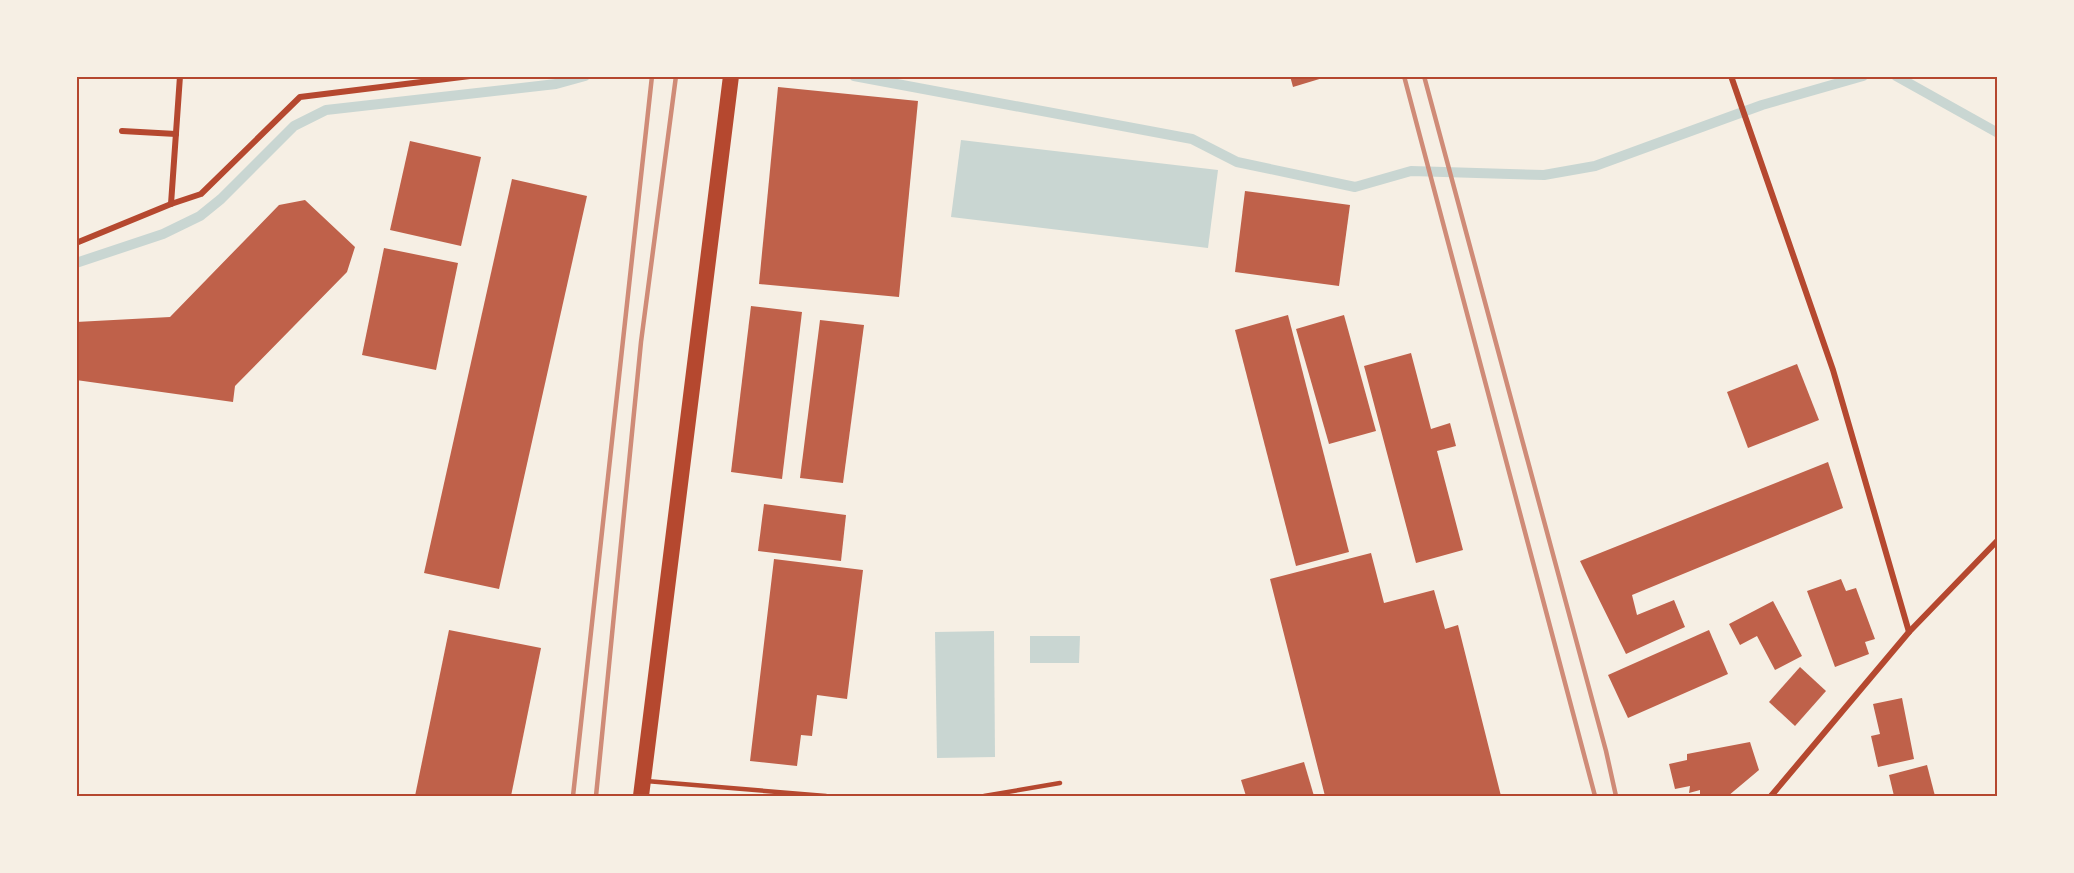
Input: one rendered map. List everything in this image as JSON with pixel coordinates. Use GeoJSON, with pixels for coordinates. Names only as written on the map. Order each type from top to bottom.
{"type":"FeatureCollection","features":[{"type":"Feature","properties":{"kind":"highway"},"geometry":{"type":"LineString","coordinates":[[642,788],[731,76]]}},
{"type":"Feature","properties":{"kind":"street"},"geometry":{"type":"LineString","coordinates":[[171,204],[180,76]]}},
{"type":"Feature","properties":{"kind":"street"},"geometry":{"type":"LineString","coordinates":[[76,243],[201,194],[300,97],[470,76]]}},
{"type":"Feature","properties":{"kind":"street"},"geometry":{"type":"LineString","coordinates":[[1731,76],[1833,370],[1909,632]]}},
{"type":"Feature","properties":{"kind":"street"},"geometry":{"type":"LineString","coordinates":[[123,131],[176,134]]}},
{"type":"Feature","properties":{"kind":"street"},"geometry":{"type":"LineString","coordinates":[[1771,796],[1909,632],[1998,540]]}},
{"type":"Feature","properties":{"kind":"lane"},"geometry":{"type":"LineString","coordinates":[[984,796],[1060,783]]}},
{"type":"Feature","properties":{"kind":"lane"},"geometry":{"type":"LineString","coordinates":[[642,788],[826,796]]}},
{"type":"Feature","properties":{"kind":"shaded area"},"geometry":{"type":"Polygon","coordinates":[[[961,140],[1218,170],[1208,248],[951,217],[961,140]]]}},
{"type":"Feature","properties":{"kind":"shaded area"},"geometry":{"type":"Polygon","coordinates":[[[994,631],[995,757],[937,758],[935,632],[994,631]]]}},
{"type":"Feature","properties":{"kind":"shaded area"},"geometry":{"type":"Polygon","coordinates":[[[1030,636],[1080,636],[1079,663],[1030,663],[1030,636]]]}},
{"type":"Feature","properties":{"kind":"building"},"geometry":{"type":"Polygon","coordinates":[[[1290,76],[1326,76],[1326,77],[1293,87],[1290,76]]]}},
{"type":"Feature","properties":{"kind":"building"},"geometry":{"type":"Polygon","coordinates":[[[778,87],[918,101],[899,297],[759,284],[778,87]]]}},
{"type":"Feature","properties":{"kind":"building"},"geometry":{"type":"Polygon","coordinates":[[[410,141],[481,157],[461,246],[390,230],[410,141]]]}},
{"type":"Feature","properties":{"kind":"building"},"geometry":{"type":"Polygon","coordinates":[[[512,179],[587,196],[499,589],[424,573],[512,179]]]}},
{"type":"Feature","properties":{"kind":"building"},"geometry":{"type":"Polygon","coordinates":[[[1245,191],[1350,205],[1339,286],[1235,272],[1245,191]]]}},
{"type":"Feature","properties":{"kind":"building"},"geometry":{"type":"Polygon","coordinates":[[[305,200],[355,247],[347,272],[235,386],[233,402],[76,380],[76,322],[170,317],[279,205],[305,200]]]}},
{"type":"Feature","properties":{"kind":"building"},"geometry":{"type":"Polygon","coordinates":[[[384,248],[458,263],[436,370],[362,355],[384,248]]]}},
{"type":"Feature","properties":{"kind":"building"},"geometry":{"type":"Polygon","coordinates":[[[751,306],[802,312],[782,479],[731,472],[751,306]]]}},
{"type":"Feature","properties":{"kind":"building"},"geometry":{"type":"Polygon","coordinates":[[[1288,315],[1349,552],[1296,566],[1235,330],[1288,315]]]}},
{"type":"Feature","properties":{"kind":"building"},"geometry":{"type":"Polygon","coordinates":[[[1344,315],[1376,431],[1329,444],[1296,329],[1344,315]]]}},
{"type":"Feature","properties":{"kind":"building"},"geometry":{"type":"Polygon","coordinates":[[[820,320],[864,325],[843,483],[800,478],[820,320]]]}},
{"type":"Feature","properties":{"kind":"building"},"geometry":{"type":"Polygon","coordinates":[[[1411,353],[1431,429],[1450,423],[1456,446],[1437,451],[1463,550],[1416,563],[1364,366],[1411,353]]]}},
{"type":"Feature","properties":{"kind":"building"},"geometry":{"type":"Polygon","coordinates":[[[1797,364],[1819,420],[1748,448],[1727,392],[1797,364]]]}},
{"type":"Feature","properties":{"kind":"building"},"geometry":{"type":"Polygon","coordinates":[[[1828,462],[1843,508],[1632,595],[1637,615],[1674,600],[1685,627],[1626,654],[1580,561],[1828,462]]]}},
{"type":"Feature","properties":{"kind":"building"},"geometry":{"type":"Polygon","coordinates":[[[764,504],[846,515],[841,561],[758,551],[764,504]]]}},
{"type":"Feature","properties":{"kind":"building"},"geometry":{"type":"Polygon","coordinates":[[[1371,553],[1384,603],[1434,590],[1445,629],[1458,625],[1501,796],[1325,796],[1270,579],[1371,553]]]}},
{"type":"Feature","properties":{"kind":"building"},"geometry":{"type":"Polygon","coordinates":[[[774,559],[863,570],[847,699],[817,695],[812,736],[801,735],[797,766],[750,761],[774,559]]]}},
{"type":"Feature","properties":{"kind":"building"},"geometry":{"type":"Polygon","coordinates":[[[1841,579],[1846,591],[1856,588],[1875,639],[1865,642],[1869,654],[1835,667],[1807,591],[1841,579]]]}},
{"type":"Feature","properties":{"kind":"building"},"geometry":{"type":"Polygon","coordinates":[[[1773,601],[1802,656],[1775,670],[1757,636],[1740,645],[1729,624],[1773,601]]]}},
{"type":"Feature","properties":{"kind":"building"},"geometry":{"type":"Polygon","coordinates":[[[449,630],[541,648],[511,796],[415,796],[449,630]]]}},
{"type":"Feature","properties":{"kind":"building"},"geometry":{"type":"Polygon","coordinates":[[[1709,630],[1728,674],[1628,718],[1608,675],[1709,630]]]}},
{"type":"Feature","properties":{"kind":"building"},"geometry":{"type":"Polygon","coordinates":[[[1800,667],[1826,691],[1795,726],[1769,702],[1800,667]]]}},
{"type":"Feature","properties":{"kind":"building"},"geometry":{"type":"Polygon","coordinates":[[[1902,698],[1914,759],[1878,767],[1871,736],[1880,734],[1873,704],[1902,698]]]}},
{"type":"Feature","properties":{"kind":"building"},"geometry":{"type":"Polygon","coordinates":[[[1750,742],[1759,770],[1728,796],[1700,796],[1700,790],[1689,793],[1690,786],[1675,789],[1669,764],[1687,760],[1687,754],[1750,742]]]}},
{"type":"Feature","properties":{"kind":"building"},"geometry":{"type":"Polygon","coordinates":[[[1304,762],[1314,796],[1246,796],[1241,780],[1304,762]]]}},
{"type":"Feature","properties":{"kind":"building"},"geometry":{"type":"Polygon","coordinates":[[[1927,765],[1935,796],[1894,796],[1889,775],[1927,765]]]}},
{"type":"Feature","properties":{"kind":"waterway"},"geometry":{"type":"LineString","coordinates":[[76,263],[163,234],[200,216],[221,199],[294,126],[326,110],[556,84],[585,76]]}},
{"type":"Feature","properties":{"kind":"waterway"},"geometry":{"type":"LineString","coordinates":[[854,76],[1192,139],[1237,162],[1355,187],[1411,171],[1544,175],[1595,166],[1762,105],[1863,76]]}},
{"type":"Feature","properties":{"kind":"waterway"},"geometry":{"type":"LineString","coordinates":[[1896,76],[1998,133]]}},
{"type":"Feature","properties":{"kind":"railway"},"geometry":{"type":"LineString","coordinates":[[573,796],[652,76]]}},
{"type":"Feature","properties":{"kind":"railway"},"geometry":{"type":"LineString","coordinates":[[596,796],[641,342],[676,76]]}},
{"type":"Feature","properties":{"kind":"railway"},"geometry":{"type":"LineString","coordinates":[[1404,76],[1595,796]]}},
{"type":"Feature","properties":{"kind":"railway"},"geometry":{"type":"LineString","coordinates":[[1424,76],[1606,751],[1616,796]]}}]}
